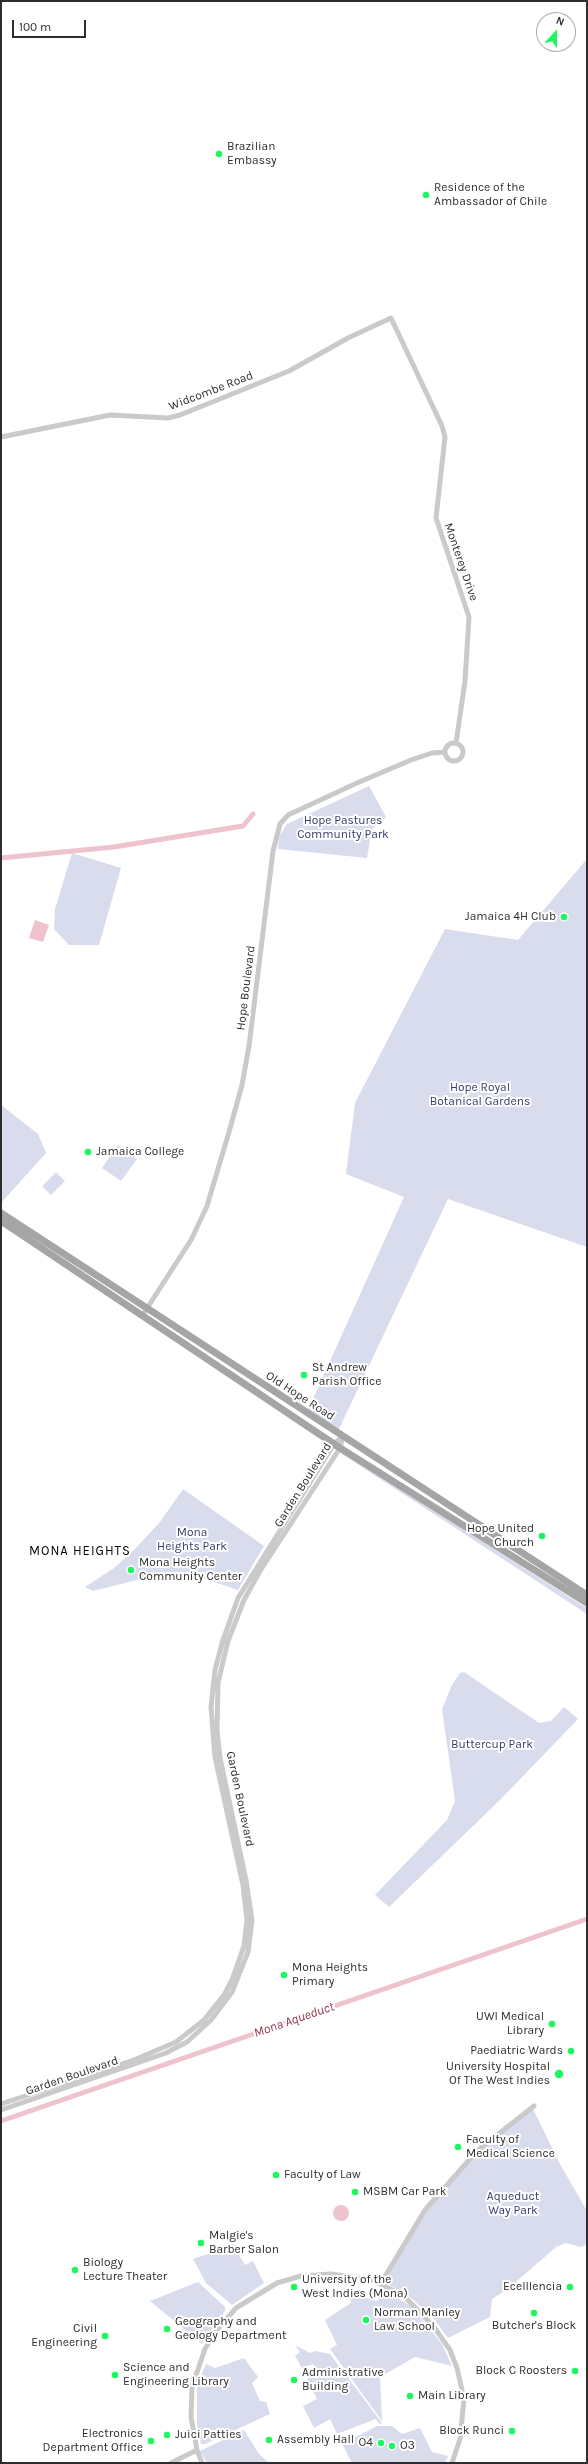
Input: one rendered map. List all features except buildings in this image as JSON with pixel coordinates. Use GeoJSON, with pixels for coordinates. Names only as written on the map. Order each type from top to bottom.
{"type":"FeatureCollection","features":[{"type":"Feature","properties":{"kind":"main road","name":"Old Hope Road"},"geometry":{"type":"LineString","coordinates":[[1,1213],[587,1596]]}},
{"type":"Feature","properties":{"kind":"main road","name":"Old Hope Road"},"geometry":{"type":"LineString","coordinates":[[1,1221],[337,1446],[587,1603]]}},
{"type":"Feature","properties":{"kind":"street","name":"Widcombe Road"},"geometry":{"type":"LineString","coordinates":[[1,438],[110,415],[168,418],[180,415],[289,371],[348,338],[391,318]]}},
{"type":"Feature","properties":{"kind":"street","name":"Monterey Drive"},"geometry":{"type":"LineString","coordinates":[[391,318],[442,426],[445,437],[436,518],[469,617],[465,681],[456,743]]}},
{"type":"Feature","properties":{"kind":"street"},"geometry":{"type":"LineString","coordinates":[[456,743],[463,751],[461,759],[450,760],[445,752],[448,745],[456,743]]}},
{"type":"Feature","properties":{"kind":"street","name":"Hope Boulevard"},"geometry":{"type":"LineString","coordinates":[[142,1316],[191,1240],[206,1206],[231,1125],[242,1085],[249,1046],[273,851],[280,824],[288,815],[357,783],[411,760],[432,753],[445,752]]}},
{"type":"Feature","properties":{"kind":"street","name":"Garden Boulevard"},"geometry":{"type":"LineString","coordinates":[[1,2110],[166,2053],[187,2042],[211,2020],[232,1992],[248,1952],[252,1920],[246,1880],[218,1744],[216,1709],[221,1669],[228,1641],[244,1600],[260,1571],[343,1436]]}},
{"type":"Feature","properties":{"kind":"street","name":"Garden Boulevard"},"geometry":{"type":"LineString","coordinates":[[1,2104],[141,2057],[176,2042],[204,2020],[221,2000],[232,1980],[244,1946],[247,1920],[243,1885],[215,1757],[212,1707],[216,1670],[223,1640],[238,1598],[337,1446]]}},
{"type":"Feature","properties":{"kind":"street"},"geometry":{"type":"LineString","coordinates":[[381,2283],[420,2217],[451,2180],[477,2151],[534,2106]]}},
{"type":"Feature","properties":{"kind":"street"},"geometry":{"type":"LineString","coordinates":[[202,2463],[196,2450],[191,2417],[193,2382],[205,2349],[230,2313],[277,2283],[301,2276],[342,2274],[381,2283],[405,2297],[421,2311],[450,2350],[457,2368],[464,2399],[460,2439],[452,2463]]}},
{"type":"Feature","properties":{"kind":"street"},"geometry":{"type":"LineString","coordinates":[[171,2463],[196,2450]]}},
{"type":"Feature","properties":{"kind":"green space","name":"Hope Pastures Community Park"},"geometry":{"type":"Polygon","coordinates":[[[369,786],[386,817],[372,829],[367,858],[278,849],[279,837],[287,824],[369,786]]]}},
{"type":"Feature","properties":{"kind":"green space"},"geometry":{"type":"Polygon","coordinates":[[[72,853],[121,868],[99,945],[69,945],[54,929],[55,909],[72,853]]]}},
{"type":"Feature","properties":{"kind":"green space","name":"Hope Royal Botanical Gardens"},"geometry":{"type":"Polygon","coordinates":[[[586,860],[587,1247],[448,1199],[338,1431],[307,1412],[404,1197],[346,1174],[355,1103],[445,929],[518,940],[586,860]]]}},
{"type":"Feature","properties":{"kind":"green space"},"geometry":{"type":"Polygon","coordinates":[[[1,1105],[38,1134],[46,1153],[1,1203],[1,1105]]]}},
{"type":"Feature","properties":{"kind":"green space"},"geometry":{"type":"Polygon","coordinates":[[[118,1145],[137,1159],[121,1181],[102,1168],[118,1145]]]}},
{"type":"Feature","properties":{"kind":"green space"},"geometry":{"type":"Polygon","coordinates":[[[56,1172],[65,1181],[51,1195],[42,1186],[56,1172]]]}},
{"type":"Feature","properties":{"kind":"green space"},"geometry":{"type":"Polygon","coordinates":[[[342,1454],[587,1608],[587,1614],[342,1454]]]}},
{"type":"Feature","properties":{"kind":"green space","name":"Mona Heights Park"},"geometry":{"type":"Polygon","coordinates":[[[183,1489],[264,1546],[238,1590],[205,1579],[172,1574],[153,1576],[93,1591],[85,1587],[114,1568],[135,1549],[160,1522],[183,1489]]]}},
{"type":"Feature","properties":{"kind":"green space","name":"Buttercup Park"},"geometry":{"type":"Polygon","coordinates":[[[464,1672],[539,1723],[551,1721],[564,1707],[578,1719],[501,1799],[389,1907],[375,1895],[447,1820],[455,1801],[442,1709],[452,1685],[460,1673],[464,1672]]]}},
{"type":"Feature","properties":{"kind":"green space","name":"Aqueduct Way Park"},"geometry":{"type":"Polygon","coordinates":[[[533,2109],[560,2164],[587,2211],[587,2244],[581,2247],[566,2243],[556,2247],[509,2288],[492,2299],[490,2317],[448,2338],[434,2319],[409,2296],[384,2282],[424,2214],[478,2152],[533,2109]]]}},
{"type":"Feature","properties":{"kind":"green space"},"geometry":{"type":"Polygon","coordinates":[[[230,2239],[245,2265],[253,2261],[264,2283],[232,2305],[206,2283],[193,2259],[226,2248],[230,2239]]]}},
{"type":"Feature","properties":{"kind":"green space"},"geometry":{"type":"Polygon","coordinates":[[[198,2282],[225,2307],[225,2311],[202,2344],[150,2301],[198,2282]]]}},
{"type":"Feature","properties":{"kind":"green space"},"geometry":{"type":"Polygon","coordinates":[[[385,2291],[411,2306],[442,2344],[452,2366],[415,2357],[380,2377],[382,2421],[330,2349],[337,2345],[325,2320],[351,2303],[349,2293],[377,2301],[385,2291]]]}},
{"type":"Feature","properties":{"kind":"green space"},"geometry":{"type":"Polygon","coordinates":[[[295,2345],[310,2353],[315,2351],[330,2354],[382,2423],[379,2424],[376,2419],[337,2434],[330,2419],[314,2428],[303,2406],[317,2399],[307,2379],[317,2373],[313,2364],[302,2368],[295,2356],[300,2352],[295,2345]]]}},
{"type":"Feature","properties":{"kind":"green space"},"geometry":{"type":"Polygon","coordinates":[[[244,2358],[258,2377],[252,2383],[260,2401],[266,2402],[270,2414],[205,2444],[201,2444],[197,2424],[197,2385],[206,2364],[215,2368],[244,2358]]]}},
{"type":"Feature","properties":{"kind":"green space"},"geometry":{"type":"Polygon","coordinates":[[[377,2426],[392,2426],[402,2434],[420,2428],[432,2452],[448,2456],[445,2463],[352,2463],[342,2444],[377,2426]]]}},
{"type":"Feature","properties":{"kind":"green space"},"geometry":{"type":"Polygon","coordinates":[[[244,2430],[259,2454],[269,2463],[207,2463],[200,2451],[244,2430]]]}},
{"type":"Feature","properties":{"kind":"shaded area"},"geometry":{"type":"Polygon","coordinates":[[[35,920],[49,925],[43,942],[29,938],[35,920]]]}},
{"type":"Feature","properties":{"kind":"shaded area"},"geometry":{"type":"Polygon","coordinates":[[[338,2205],[344,2205],[349,2210],[347,2219],[344,2221],[338,2221],[333,2216],[333,2210],[338,2205]]]}},
{"type":"Feature","properties":{"kind":"waterway"},"geometry":{"type":"LineString","coordinates":[[1,858],[114,847],[243,826],[253,814]]}},
{"type":"Feature","properties":{"kind":"waterway","name":"Mona Aqueduct"},"geometry":{"type":"LineString","coordinates":[[1,2121],[587,1919]]}},
{"type":"Feature","properties":{"kind":"place","name":"Brazilian Embassy"},"geometry":{"type":"Point","coordinates":[219,154]}},
{"type":"Feature","properties":{"kind":"place","name":"Residence of the Ambassador of Chile"},"geometry":{"type":"Point","coordinates":[426,195]}},
{"type":"Feature","properties":{"kind":"place","name":"Jamaica 4H Club"},"geometry":{"type":"Point","coordinates":[564,917]}},
{"type":"Feature","properties":{"kind":"place","name":"Jamaica College"},"geometry":{"type":"Point","coordinates":[88,1152]}},
{"type":"Feature","properties":{"kind":"place","name":"St Andrew Parish Office"},"geometry":{"type":"Point","coordinates":[304,1375]}},
{"type":"Feature","properties":{"kind":"place","name":"Hope United Church"},"geometry":{"type":"Point","coordinates":[542,1536]}},
{"type":"Feature","properties":{"kind":"place","name":"Mona Heights Community Center"},"geometry":{"type":"Point","coordinates":[131,1570]}},
{"type":"Feature","properties":{"kind":"place","name":"Mona Heights Primary"},"geometry":{"type":"Point","coordinates":[284,1975]}},
{"type":"Feature","properties":{"kind":"place","name":"UWI Medical Library"},"geometry":{"type":"Point","coordinates":[552,2024]}},
{"type":"Feature","properties":{"kind":"place","name":"Paediatric Wards"},"geometry":{"type":"Point","coordinates":[571,2051]}},
{"type":"Feature","properties":{"kind":"place","name":"University Hospital Of The West Indies"},"geometry":{"type":"Point","coordinates":[559,2074]}},
{"type":"Feature","properties":{"kind":"place","name":"Faculty of Medical Science"},"geometry":{"type":"Point","coordinates":[458,2147]}},
{"type":"Feature","properties":{"kind":"place","name":"Faculty of Law"},"geometry":{"type":"Point","coordinates":[276,2175]}},
{"type":"Feature","properties":{"kind":"place","name":"MSBM Car Park"},"geometry":{"type":"Point","coordinates":[355,2192]}},
{"type":"Feature","properties":{"kind":"place","name":"Malgie's Barber Salon"},"geometry":{"type":"Point","coordinates":[201,2243]}},
{"type":"Feature","properties":{"kind":"place","name":"Biology Lecture Theater"},"geometry":{"type":"Point","coordinates":[75,2270]}},
{"type":"Feature","properties":{"kind":"place","name":"University of the West Indies (Mona)"},"geometry":{"type":"Point","coordinates":[294,2287]}},
{"type":"Feature","properties":{"kind":"place","name":"Ecelllencia"},"geometry":{"type":"Point","coordinates":[570,2287]}},
{"type":"Feature","properties":{"kind":"place","name":"Butcher's Block"},"geometry":{"type":"Point","coordinates":[534,2313]}},
{"type":"Feature","properties":{"kind":"place","name":"Norman Manley Law School"},"geometry":{"type":"Point","coordinates":[366,2320]}},
{"type":"Feature","properties":{"kind":"place","name":"Geography and Geology Department"},"geometry":{"type":"Point","coordinates":[167,2329]}},
{"type":"Feature","properties":{"kind":"place","name":"Civil Engineering"},"geometry":{"type":"Point","coordinates":[105,2336]}},
{"type":"Feature","properties":{"kind":"place","name":"Block C Roosters"},"geometry":{"type":"Point","coordinates":[575,2371]}},
{"type":"Feature","properties":{"kind":"place","name":"Science and Engineering Library"},"geometry":{"type":"Point","coordinates":[115,2375]}},
{"type":"Feature","properties":{"kind":"place","name":"Administrative Building"},"geometry":{"type":"Point","coordinates":[294,2380]}},
{"type":"Feature","properties":{"kind":"place","name":"Main Library"},"geometry":{"type":"Point","coordinates":[410,2396]}},
{"type":"Feature","properties":{"kind":"place","name":"Block Runci"},"geometry":{"type":"Point","coordinates":[512,2431]}},
{"type":"Feature","properties":{"kind":"place","name":"Juici Patties"},"geometry":{"type":"Point","coordinates":[167,2435]}},
{"type":"Feature","properties":{"kind":"place","name":"Assembly Hall"},"geometry":{"type":"Point","coordinates":[269,2440]}},
{"type":"Feature","properties":{"kind":"place","name":"Electronics Department Office"},"geometry":{"type":"Point","coordinates":[151,2441]}},
{"type":"Feature","properties":{"kind":"place","name":"O4"},"geometry":{"type":"Point","coordinates":[381,2443]}},
{"type":"Feature","properties":{"kind":"place","name":"O3"},"geometry":{"type":"Point","coordinates":[392,2446]}},
{"type":"Feature","properties":{"kind":"district","name":"MONA HEIGHTS"},"geometry":{"type":"Point","coordinates":[80,1551]}}]}
